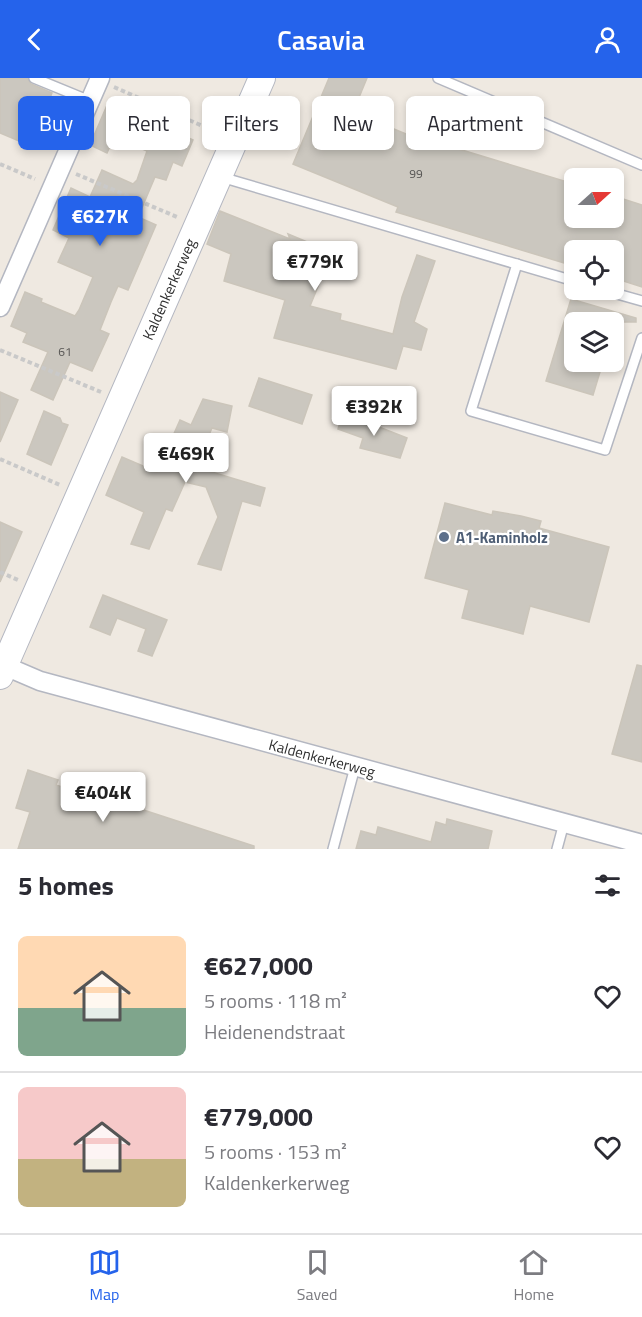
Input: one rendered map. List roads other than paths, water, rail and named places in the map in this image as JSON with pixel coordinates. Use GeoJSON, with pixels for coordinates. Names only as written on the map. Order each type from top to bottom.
{"type":"FeatureCollection","features":[{"type":"Feature","properties":{"kind":"main road","name":"Kaldenkerkerweg"},"geometry":{"type":"LineString","coordinates":[[2,671],[262,78]]}},
{"type":"Feature","properties":{"kind":"street"},"geometry":{"type":"LineString","coordinates":[[92,96],[100,79]]}},
{"type":"Feature","properties":{"kind":"street"},"geometry":{"type":"LineString","coordinates":[[0,307],[68,150]]}},
{"type":"Feature","properties":{"kind":"street","name":"Kaldenkerkerweg"},"geometry":{"type":"LineString","coordinates":[[2,671],[642,844]]}},
{"type":"Feature","properties":{"kind":"lane"},"geometry":{"type":"LineString","coordinates":[[34,78],[78,96]]}},
{"type":"Feature","properties":{"kind":"lane"},"geometry":{"type":"LineString","coordinates":[[438,78],[642,165]]}},
{"type":"Feature","properties":{"kind":"lane"},"geometry":{"type":"LineString","coordinates":[[218,176],[564,278]]}},
{"type":"Feature","properties":{"kind":"lane"},"geometry":{"type":"LineString","coordinates":[[517,264],[471,411],[605,450],[642,338]]}},
{"type":"Feature","properties":{"kind":"lane"},"geometry":{"type":"LineString","coordinates":[[624,296],[642,301]]}},
{"type":"Feature","properties":{"kind":"lane"},"geometry":{"type":"LineString","coordinates":[[333,849],[355,767]]}},
{"type":"Feature","properties":{"kind":"lane"},"geometry":{"type":"LineString","coordinates":[[557,849],[564,823]]}},
{"type":"Feature","properties":{"kind":"place","name":"A1-Kaminholz"},"geometry":{"type":"Point","coordinates":[444,537]}}]}
